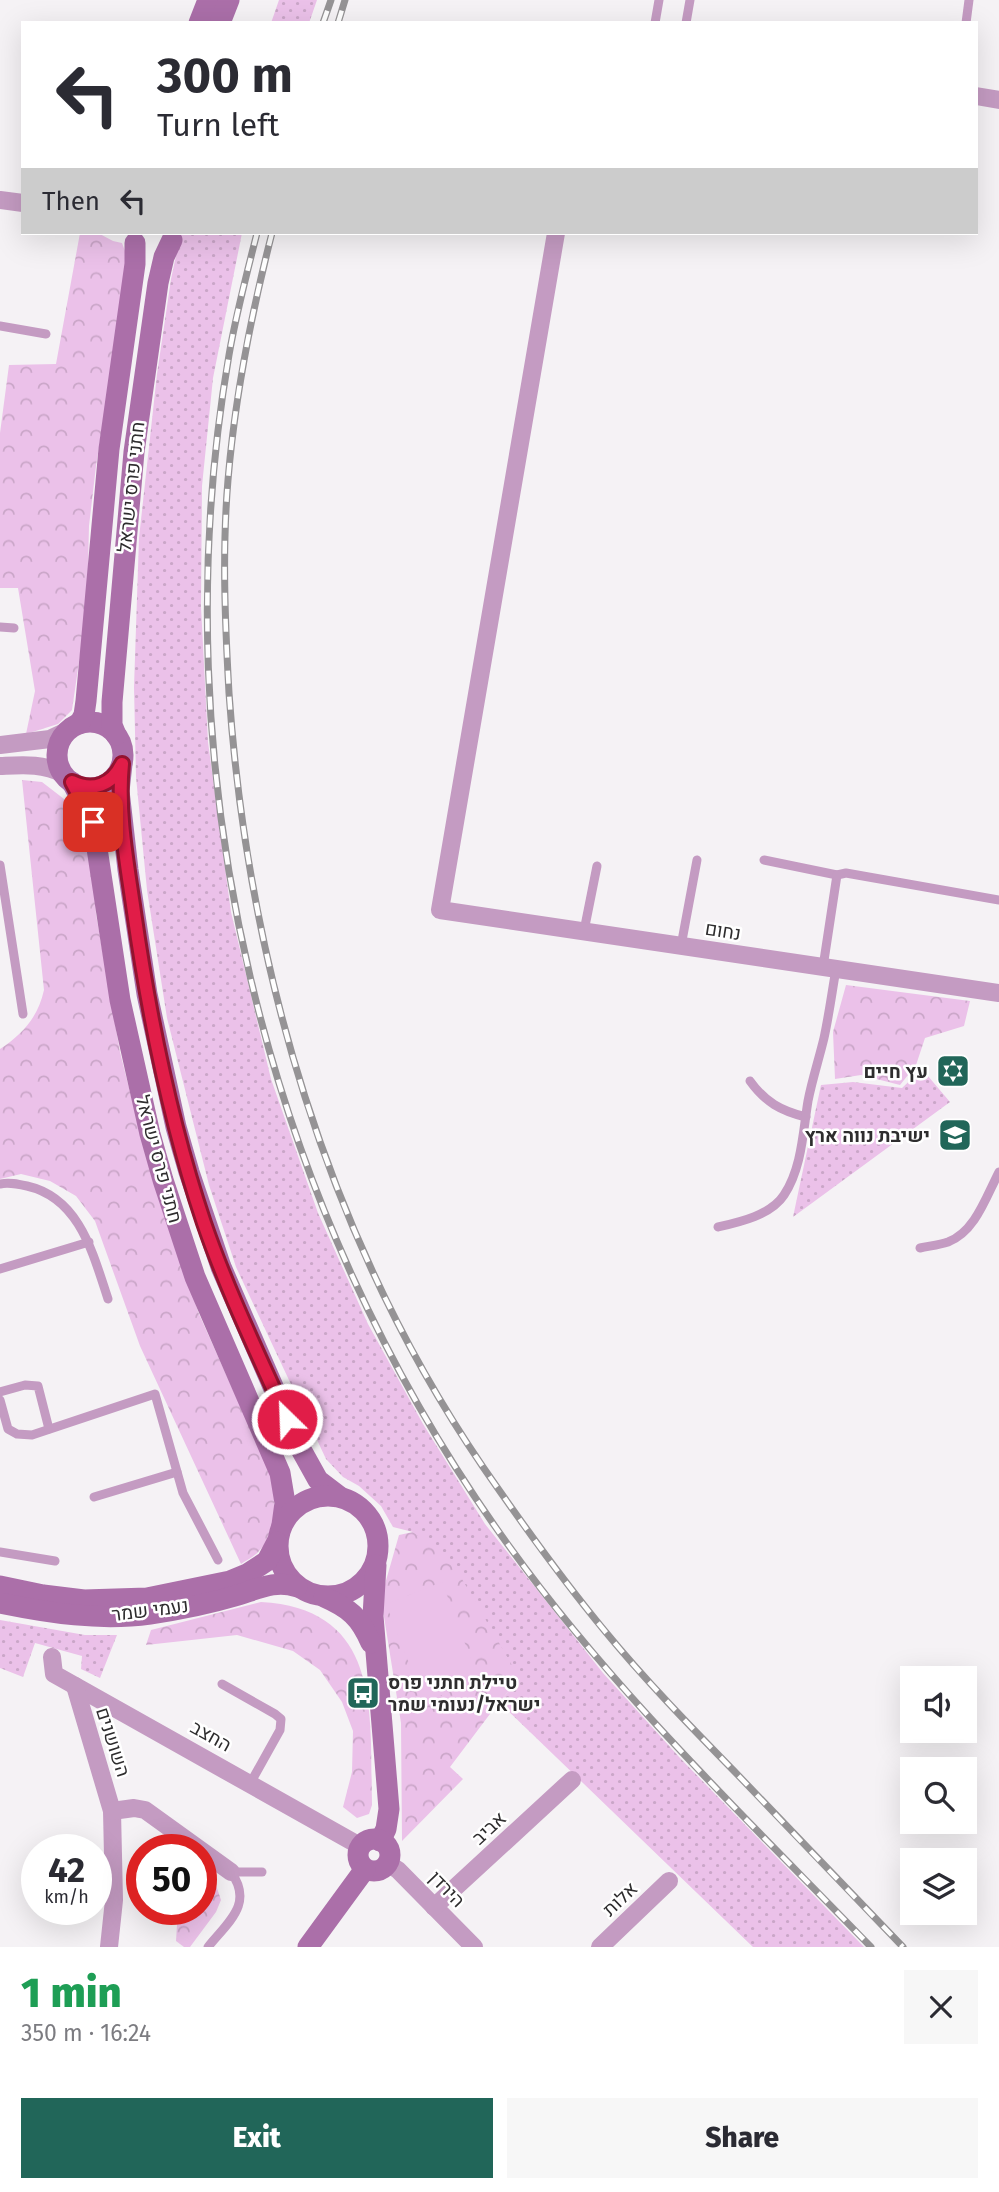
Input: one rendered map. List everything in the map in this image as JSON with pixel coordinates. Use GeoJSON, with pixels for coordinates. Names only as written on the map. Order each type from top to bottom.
{"type":"FeatureCollection","features":[{"type":"Feature","properties":{"kind":"main road"},"geometry":{"type":"LineString","coordinates":[[200,21],[208,0]]}},
{"type":"Feature","properties":{"kind":"main road"},"geometry":{"type":"LineString","coordinates":[[221,21],[229,0]]}},
{"type":"Feature","properties":{"kind":"main road"},"geometry":{"type":"LineString","coordinates":[[133,238],[145,251],[153,252],[167,247],[173,237]]}},
{"type":"Feature","properties":{"kind":"main road","name":"חתני פרס ישראל"},"geometry":{"type":"LineString","coordinates":[[117,735],[112,725],[112,702],[134,452],[158,283],[164,257],[173,237]]}},
{"type":"Feature","properties":{"kind":"main road","name":"חתני פרס ישראל"},"geometry":{"type":"LineString","coordinates":[[74,727],[84,715],[86,701],[102,516],[135,264],[133,238]]}},
{"type":"Feature","properties":{"kind":"main road"},"geometry":{"type":"LineString","coordinates":[[100,723],[117,735],[123,754],[122,764],[117,773],[101,786],[81,786],[68,778],[59,765],[59,746],[74,727],[100,723]]}},
{"type":"Feature","properties":{"kind":"main road","name":"חתני פרס ישראל"},"geometry":{"type":"LineString","coordinates":[[122,764],[119,791],[147,994],[176,1127],[192,1184],[220,1267],[298,1444],[318,1479],[339,1496]]}},
{"type":"Feature","properties":{"kind":"main road","name":"חתני פרס ישראל"},"geometry":{"type":"LineString","coordinates":[[68,778],[93,822],[120,1000],[160,1171],[195,1277],[280,1473],[285,1503],[279,1534]]}},
{"type":"Feature","properties":{"kind":"main road"},"geometry":{"type":"LineString","coordinates":[[324,1597],[340,1596],[354,1590],[366,1579],[379,1550],[373,1522],[364,1510],[339,1496],[312,1498],[299,1504],[289,1514],[279,1534],[279,1559],[286,1574],[297,1587],[345,1606],[359,1620],[376,1655],[380,1679]]}},
{"type":"Feature","properties":{"kind":"main road","name":"נעמי שמר"},"geometry":{"type":"LineString","coordinates":[[0,1586],[84,1600],[147,1598],[230,1581],[247,1574],[267,1562],[279,1534]]}},
{"type":"Feature","properties":{"kind":"main road"},"geometry":{"type":"LineString","coordinates":[[370,1843],[389,1849],[387,1863],[379,1871],[365,1869],[358,1858],[370,1843],[386,1829],[389,1809],[373,1616],[376,1560]]}},
{"type":"Feature","properties":{"kind":"main road","name":"נעמי שמר"},"geometry":{"type":"LineString","coordinates":[[0,1603],[83,1616],[149,1614],[234,1597],[272,1584],[286,1583],[297,1587]]}},
{"type":"Feature","properties":{"kind":"main road"},"geometry":{"type":"LineString","coordinates":[[308,1947],[365,1869]]}},
{"type":"Feature","properties":{"kind":"street"},"geometry":{"type":"LineString","coordinates":[[978,96],[999,100]]}},
{"type":"Feature","properties":{"kind":"street"},"geometry":{"type":"LineString","coordinates":[[0,200],[21,203]]}},
{"type":"Feature","properties":{"kind":"street","name":"נחום"},"geometry":{"type":"LineString","coordinates":[[555,235],[440,910],[999,993]]}},
{"type":"Feature","properties":{"kind":"street"},"geometry":{"type":"LineString","coordinates":[[0,745],[50,739],[74,727]]}},
{"type":"Feature","properties":{"kind":"street"},"geometry":{"type":"LineString","coordinates":[[0,766],[37,764],[49,767],[68,778]]}},
{"type":"Feature","properties":{"kind":"street","name":"החצב"},"geometry":{"type":"LineString","coordinates":[[52,1657],[54,1674],[251,1782],[370,1843]]}},
{"type":"Feature","properties":{"kind":"street","name":"השושנים"},"geometry":{"type":"LineString","coordinates":[[75,1686],[112,1811],[114,1889],[109,1947]]}},
{"type":"Feature","properties":{"kind":"street","name":"אביב"},"geometry":{"type":"LineString","coordinates":[[434,1907],[572,1780]]}},
{"type":"Feature","properties":{"kind":"street"},"geometry":{"type":"LineString","coordinates":[[112,1811],[134,1808],[145,1810],[231,1871]]}},
{"type":"Feature","properties":{"kind":"street","name":"הירדן"},"geometry":{"type":"LineString","coordinates":[[387,1863],[398,1870],[474,1947]]}},
{"type":"Feature","properties":{"kind":"street","name":"אלות"},"geometry":{"type":"LineString","coordinates":[[600,1947],[668,1881]]}},
{"type":"Feature","properties":{"kind":"lane"},"geometry":{"type":"LineString","coordinates":[[655,21],[659,0]]}},
{"type":"Feature","properties":{"kind":"lane"},"geometry":{"type":"LineString","coordinates":[[686,21],[690,0]]}},
{"type":"Feature","properties":{"kind":"lane"},"geometry":{"type":"LineString","coordinates":[[966,21],[969,0]]}},
{"type":"Feature","properties":{"kind":"lane"},"geometry":{"type":"LineString","coordinates":[[0,326],[46,334]]}},
{"type":"Feature","properties":{"kind":"lane"},"geometry":{"type":"LineString","coordinates":[[0,628],[14,628]]}},
{"type":"Feature","properties":{"kind":"lane"},"geometry":{"type":"LineString","coordinates":[[681,946],[697,860]]}},
{"type":"Feature","properties":{"kind":"lane"},"geometry":{"type":"LineString","coordinates":[[764,860],[837,875],[846,873],[999,900]]}},
{"type":"Feature","properties":{"kind":"lane"},"geometry":{"type":"LineString","coordinates":[[0,865],[23,1013]]}},
{"type":"Feature","properties":{"kind":"lane"},"geometry":{"type":"LineString","coordinates":[[584,931],[597,866]]}},
{"type":"Feature","properties":{"kind":"lane"},"geometry":{"type":"LineString","coordinates":[[718,1227],[746,1220],[767,1209],[783,1197],[792,1180],[824,1037],[837,875]]}},
{"type":"Feature","properties":{"kind":"lane"},"geometry":{"type":"LineString","coordinates":[[0,950],[13,948]]}},
{"type":"Feature","properties":{"kind":"lane"},"geometry":{"type":"LineString","coordinates":[[750,1081],[762,1098],[779,1109],[806,1117]]}},
{"type":"Feature","properties":{"kind":"lane"},"geometry":{"type":"LineString","coordinates":[[920,1248],[948,1242],[965,1232],[999,1172]]}},
{"type":"Feature","properties":{"kind":"lane"},"geometry":{"type":"LineString","coordinates":[[0,1184],[35,1188],[53,1197],[73,1215],[89,1242],[108,1299]]}},
{"type":"Feature","properties":{"kind":"lane"},"geometry":{"type":"LineString","coordinates":[[0,1269],[89,1242]]}},
{"type":"Feature","properties":{"kind":"lane"},"geometry":{"type":"LineString","coordinates":[[0,1392],[25,1385],[38,1386],[49,1429]]}},
{"type":"Feature","properties":{"kind":"lane"},"geometry":{"type":"LineString","coordinates":[[0,1400],[8,1429],[32,1435],[155,1394],[183,1493],[218,1560]]}},
{"type":"Feature","properties":{"kind":"lane"},"geometry":{"type":"LineString","coordinates":[[94,1497],[177,1472]]}},
{"type":"Feature","properties":{"kind":"lane"},"geometry":{"type":"LineString","coordinates":[[0,1552],[55,1561]]}},
{"type":"Feature","properties":{"kind":"lane"},"geometry":{"type":"LineString","coordinates":[[222,1685],[281,1719],[280,1730],[251,1782]]}},
{"type":"Feature","properties":{"kind":"lane"},"geometry":{"type":"LineString","coordinates":[[231,1871],[262,1872]]}},
{"type":"Feature","properties":{"kind":"lane"},"geometry":{"type":"LineString","coordinates":[[208,1947],[239,1906],[239,1882],[231,1871]]}},
{"type":"Feature","properties":{"kind":"green space"},"geometry":{"type":"Polygon","coordinates":[[[279,0],[317,0],[310,21],[272,21],[279,0]]]}},
{"type":"Feature","properties":{"kind":"green space"},"geometry":{"type":"Polygon","coordinates":[[[80,235],[102,235],[122,243],[128,259],[96,466],[89,526],[87,607],[72,710],[58,724],[26,734],[35,691],[18,588],[0,588],[0,433],[9,365],[56,364],[80,235]]]}},
{"type":"Feature","properties":{"kind":"green space"},"geometry":{"type":"Polygon","coordinates":[[[181,235],[242,235],[213,378],[202,486],[201,607],[208,742],[231,912],[271,1079],[318,1213],[368,1324],[423,1424],[485,1524],[603,1673],[680,1758],[864,1947],[753,1947],[499,1702],[520,1679],[413,1532],[393,1527],[381,1506],[359,1486],[343,1477],[326,1459],[236,1267],[209,1185],[167,1018],[147,890],[136,777],[134,687],[139,538],[157,374],[181,235]]]}},
{"type":"Feature","properties":{"kind":"green space"},"geometry":{"type":"Polygon","coordinates":[[[22,780],[42,782],[77,809],[92,843],[96,914],[120,1052],[146,1156],[199,1314],[272,1477],[274,1506],[269,1535],[257,1553],[241,1564],[140,1346],[95,1221],[76,1196],[50,1181],[21,1174],[0,1179],[0,1049],[28,1024],[38,1008],[44,990],[22,780]]]}},
{"type":"Feature","properties":{"kind":"green space"},"geometry":{"type":"Polygon","coordinates":[[[846,985],[970,1001],[964,1026],[925,1038],[916,1065],[900,1085],[861,1075],[835,1079],[833,1032],[846,985]]]}},
{"type":"Feature","properties":{"kind":"green space"},"geometry":{"type":"Polygon","coordinates":[[[922,1069],[950,1102],[793,1217],[821,1085],[853,1082],[902,1088],[922,1069]]]}},
{"type":"Feature","properties":{"kind":"green space"},"geometry":{"type":"Polygon","coordinates":[[[413,1532],[451,1560],[520,1679],[499,1702],[450,1767],[463,1779],[402,1841],[401,1723],[381,1598],[399,1535],[413,1532]]]}},
{"type":"Feature","properties":{"kind":"green space"},"geometry":{"type":"Polygon","coordinates":[[[442,1582],[479,1681],[424,1702],[386,1604],[442,1582]]]}},
{"type":"Feature","properties":{"kind":"green space"},"geometry":{"type":"Polygon","coordinates":[[[261,1602],[301,1609],[330,1624],[349,1645],[362,1672],[368,1703],[372,1805],[369,1814],[357,1818],[343,1807],[352,1772],[353,1731],[342,1702],[320,1670],[293,1651],[237,1635],[146,1645],[151,1630],[261,1602]]]}},
{"type":"Feature","properties":{"kind":"green space"},"geometry":{"type":"Polygon","coordinates":[[[0,1620],[85,1635],[117,1635],[100,1678],[81,1669],[82,1656],[35,1643],[23,1677],[0,1668],[0,1620]]]}},
{"type":"Feature","properties":{"kind":"green space"},"geometry":{"type":"Polygon","coordinates":[[[217,1888],[221,1900],[217,1910],[217,1888]]]}},
{"type":"Feature","properties":{"kind":"green space"},"geometry":{"type":"Polygon","coordinates":[[[177,1925],[206,1925],[190,1947],[184,1947],[176,1941],[177,1925]]]}},
{"type":"Feature","properties":{"kind":"railway"},"geometry":{"type":"LineString","coordinates":[[324,21],[331,0]]}},
{"type":"Feature","properties":{"kind":"railway"},"geometry":{"type":"LineString","coordinates":[[339,21],[345,0]]}},
{"type":"Feature","properties":{"kind":"railway"},"geometry":{"type":"LineString","coordinates":[[256,235],[229,355],[211,511],[208,667],[222,824],[250,978],[294,1129],[352,1275],[424,1415],[509,1546],[592,1652],[682,1753],[871,1947]]}},
{"type":"Feature","properties":{"kind":"railway"},"geometry":{"type":"LineString","coordinates":[[272,235],[245,356],[228,480],[225,613],[229,693],[239,795],[255,897],[277,998],[305,1097],[340,1194],[381,1289],[428,1380],[483,1467],[557,1570],[652,1685],[903,1947]]}},
{"type":"Feature","properties":{"kind":"place","name":"עץ חיים"},"geometry":{"type":"Point","coordinates":[953,1071]}},
{"type":"Feature","properties":{"kind":"place","name":"ישיבת נווה ארץ"},"geometry":{"type":"Point","coordinates":[955,1135]}},
{"type":"Feature","properties":{"kind":"place","name":"טיילת חתני פרס ישראל/נעומי שמר"},"geometry":{"type":"Point","coordinates":[363,1693]}},
{"type":"Feature","properties":{"kind":"route"},"geometry":{"type":"LineString","coordinates":[[93,822],[72,782],[91,788],[101,786],[110,781],[122,764],[119,791],[136,924],[147,994],[176,1127],[220,1267],[287,1419]]}}]}
